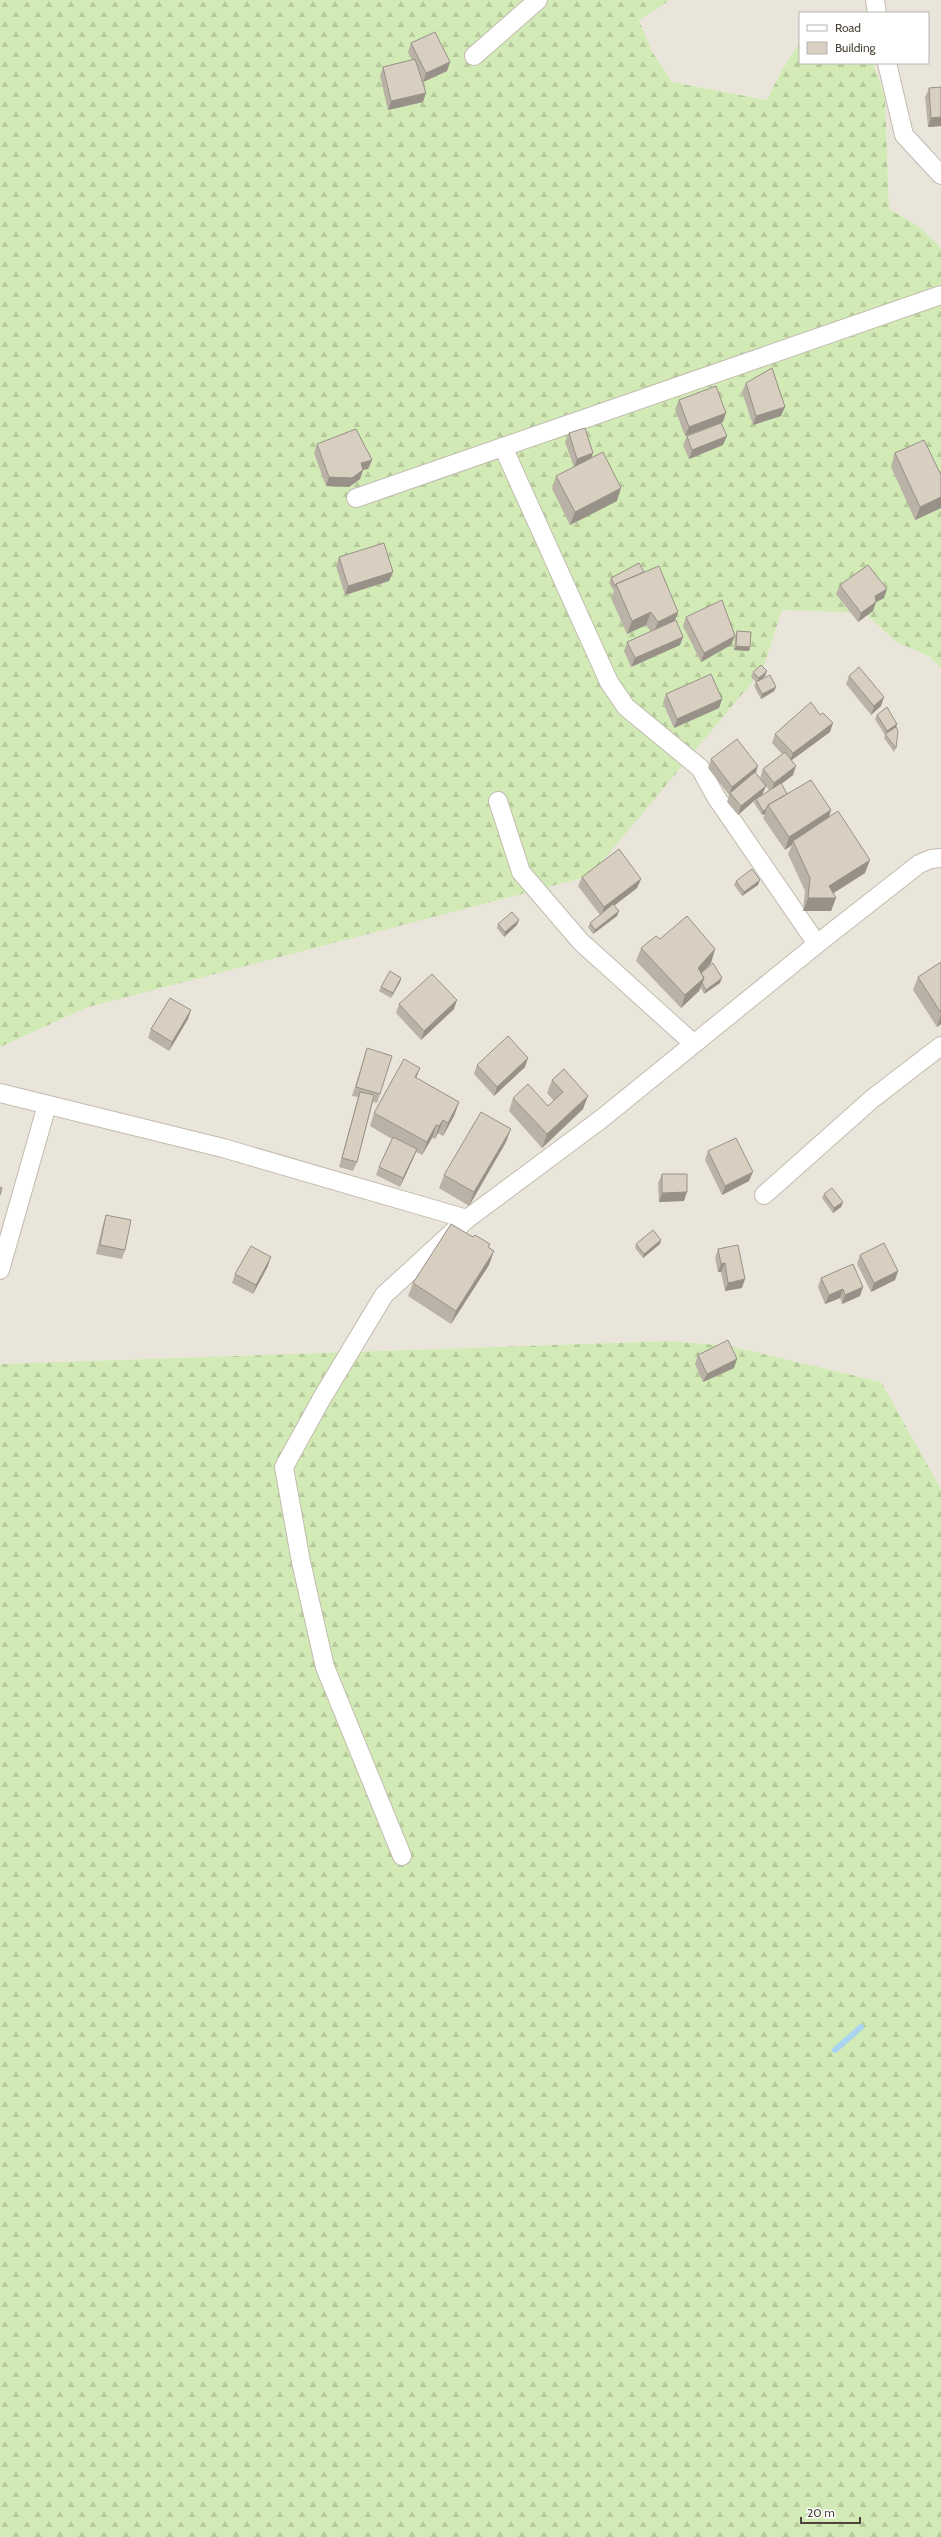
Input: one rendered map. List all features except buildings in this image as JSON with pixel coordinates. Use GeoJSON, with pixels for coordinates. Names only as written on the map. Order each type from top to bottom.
{"type":"FeatureCollection","features":[{"type":"Feature","properties":{"kind":"street"},"geometry":{"type":"LineString","coordinates":[[474,56],[538,0]]}},
{"type":"Feature","properties":{"kind":"street"},"geometry":{"type":"LineString","coordinates":[[875,0],[877,12]]}},
{"type":"Feature","properties":{"kind":"street"},"geometry":{"type":"LineString","coordinates":[[887,64],[904,135],[941,175]]}},
{"type":"Feature","properties":{"kind":"street"},"geometry":{"type":"LineString","coordinates":[[356,498],[941,294]]}},
{"type":"Feature","properties":{"kind":"street"},"geometry":{"type":"LineString","coordinates":[[503,447],[609,682],[626,707],[700,768],[716,798],[817,944]]}},
{"type":"Feature","properties":{"kind":"street"},"geometry":{"type":"LineString","coordinates":[[498,801],[521,872],[581,942],[694,1044]]}},
{"type":"Feature","properties":{"kind":"street"},"geometry":{"type":"LineString","coordinates":[[402,1856],[325,1667],[301,1562],[284,1467],[322,1398],[384,1295],[467,1219],[600,1120],[817,944],[919,864],[931,859],[941,858]]}},
{"type":"Feature","properties":{"kind":"street"},"geometry":{"type":"LineString","coordinates":[[764,1195],[872,1099],[941,1046]]}},
{"type":"Feature","properties":{"kind":"street"},"geometry":{"type":"LineString","coordinates":[[0,1093],[223,1148],[467,1219]]}},
{"type":"Feature","properties":{"kind":"street"},"geometry":{"type":"LineString","coordinates":[[0,1270],[47,1105]]}},
{"type":"Feature","properties":{"kind":"shaded area"},"geometry":{"type":"Polygon","coordinates":[[[670,0],[941,0],[941,248],[920,227],[889,209],[885,97],[873,64],[929,64],[929,12],[799,12],[799,44],[782,70],[768,100],[672,82],[651,50],[639,20],[670,0]]]}},
{"type":"Feature","properties":{"kind":"shaded area"},"geometry":{"type":"Polygon","coordinates":[[[782,610],[865,613],[895,641],[930,657],[941,668],[941,1489],[881,1382],[731,1346],[669,1341],[0,1364],[0,1047],[88,1007],[763,669],[782,610]]]}},
{"type":"Feature","properties":{"kind":"green space"},"geometry":{"type":"Polygon","coordinates":[[[0,0],[670,0],[639,20],[651,50],[672,82],[767,100],[782,70],[799,44],[799,64],[873,64],[885,97],[889,209],[920,227],[941,248],[941,668],[930,657],[895,641],[865,613],[782,610],[763,669],[590,876],[88,1007],[0,1047],[0,0]]]}},
{"type":"Feature","properties":{"kind":"green space"},"geometry":{"type":"Polygon","coordinates":[[[669,1341],[731,1346],[881,1382],[941,1489],[941,2537],[0,2537],[0,1364],[669,1341]]]}},
{"type":"Feature","properties":{"kind":"waterway"},"geometry":{"type":"LineString","coordinates":[[835,2050],[861,2027]]}}]}
